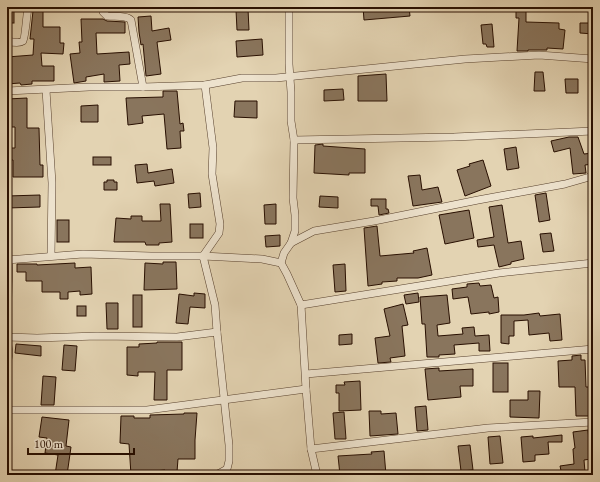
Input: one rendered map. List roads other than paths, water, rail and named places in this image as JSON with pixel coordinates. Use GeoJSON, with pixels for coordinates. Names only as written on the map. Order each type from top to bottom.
{"type":"FeatureCollection","features":[{"type":"Feature","properties":{"kind":"street"},"geometry":{"type":"LineString","coordinates":[[7,41],[21,42],[24,40],[25,21],[28,7]]}},
{"type":"Feature","properties":{"kind":"street"},"geometry":{"type":"LineString","coordinates":[[104,7],[103,12],[107,16],[126,17],[130,18],[131,20],[143,87]]}},
{"type":"Feature","properties":{"kind":"street"},"geometry":{"type":"LineString","coordinates":[[289,7],[291,122],[294,140],[293,198],[295,231],[291,243],[284,252],[281,263],[301,305],[311,448],[316,475]]}},
{"type":"Feature","properties":{"kind":"street"},"geometry":{"type":"LineString","coordinates":[[7,91],[89,87],[205,85],[242,78],[269,78],[465,59],[538,55],[593,59]]}},
{"type":"Feature","properties":{"kind":"street"},"geometry":{"type":"LineString","coordinates":[[202,256],[219,233],[220,224],[212,174],[213,148],[205,85]]}},
{"type":"Feature","properties":{"kind":"street"},"geometry":{"type":"LineString","coordinates":[[46,90],[52,183],[51,256]]}},
{"type":"Feature","properties":{"kind":"street"},"geometry":{"type":"LineString","coordinates":[[294,140],[593,131]]}},
{"type":"Feature","properties":{"kind":"street"},"geometry":{"type":"LineString","coordinates":[[291,243],[314,231],[374,221],[565,184],[593,176]]}},
{"type":"Feature","properties":{"kind":"street"},"geometry":{"type":"LineString","coordinates":[[7,367],[9,353],[7,337],[8,260],[83,254],[202,256],[262,259],[281,263]]}},
{"type":"Feature","properties":{"kind":"street"},"geometry":{"type":"LineString","coordinates":[[202,256],[216,305],[229,445],[229,461],[227,469],[216,475]]}},
{"type":"Feature","properties":{"kind":"street"},"geometry":{"type":"LineString","coordinates":[[301,305],[499,273],[593,263]]}},
{"type":"Feature","properties":{"kind":"street"},"geometry":{"type":"LineString","coordinates":[[7,337],[177,337],[218,332]]}},
{"type":"Feature","properties":{"kind":"street"},"geometry":{"type":"LineString","coordinates":[[306,374],[593,349]]}},
{"type":"Feature","properties":{"kind":"street"},"geometry":{"type":"LineString","coordinates":[[7,410],[147,410],[306,389]]}},
{"type":"Feature","properties":{"kind":"street"},"geometry":{"type":"LineString","coordinates":[[311,448],[488,428],[593,422]]}},
{"type":"Feature","properties":{"kind":"street"},"geometry":{"type":"LineString","coordinates":[[227,469],[233,475]]}}]}
